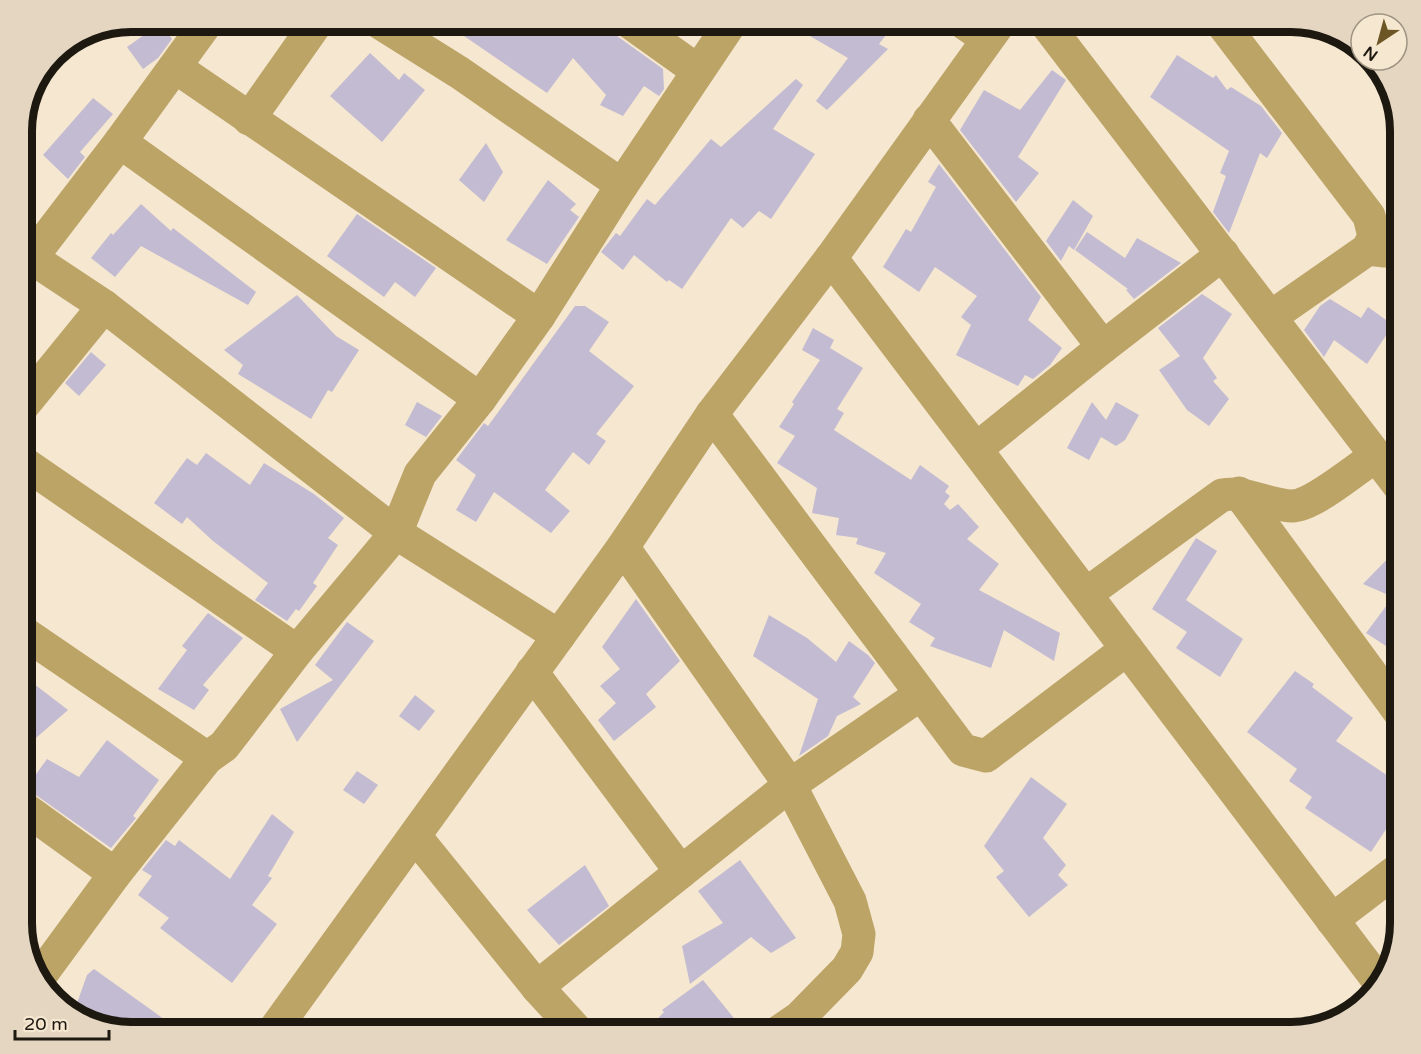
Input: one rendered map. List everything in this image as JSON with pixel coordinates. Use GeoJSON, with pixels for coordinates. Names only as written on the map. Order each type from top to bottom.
{"type":"FeatureCollection","features":[{"type":"Feature","properties":{"kind":"street"},"geometry":{"type":"LineString","coordinates":[[32,248],[120,142],[200,32]]}},
{"type":"Feature","properties":{"kind":"street"},"geometry":{"type":"LineString","coordinates":[[249,119],[310,32]]}},
{"type":"Feature","properties":{"kind":"street"},"geometry":{"type":"LineString","coordinates":[[395,32],[460,73],[622,184]]}},
{"type":"Feature","properties":{"kind":"street"},"geometry":{"type":"LineString","coordinates":[[643,32],[698,71]]}},
{"type":"Feature","properties":{"kind":"street"},"geometry":{"type":"LineString","coordinates":[[44,971],[115,874],[207,758],[224,746],[297,651],[396,532],[420,474],[480,399],[539,316],[622,184],[725,32]]}},
{"type":"Feature","properties":{"kind":"street"},"geometry":{"type":"LineString","coordinates":[[280,1022],[623,547],[712,414],[831,258],[929,120],[980,32]]}},
{"type":"Feature","properties":{"kind":"street"},"geometry":{"type":"LineString","coordinates":[[1052,32],[1390,472]]}},
{"type":"Feature","properties":{"kind":"street"},"geometry":{"type":"LineString","coordinates":[[1228,32],[1370,216],[1374,236],[1384,248],[1272,316]]}},
{"type":"Feature","properties":{"kind":"street"},"geometry":{"type":"LineString","coordinates":[[175,67],[539,316]]}},
{"type":"Feature","properties":{"kind":"street"},"geometry":{"type":"LineString","coordinates":[[929,120],[1103,347]]}},
{"type":"Feature","properties":{"kind":"street"},"geometry":{"type":"LineString","coordinates":[[120,142],[480,399]]}},
{"type":"Feature","properties":{"kind":"street"},"geometry":{"type":"LineString","coordinates":[[976,449],[1223,254]]}},
{"type":"Feature","properties":{"kind":"street"},"geometry":{"type":"LineString","coordinates":[[32,257],[104,306],[396,532],[559,636]]}},
{"type":"Feature","properties":{"kind":"street"},"geometry":{"type":"LineString","coordinates":[[831,258],[1374,976]]}},
{"type":"Feature","properties":{"kind":"street"},"geometry":{"type":"LineString","coordinates":[[32,394],[104,306]]}},
{"type":"Feature","properties":{"kind":"street"},"geometry":{"type":"LineString","coordinates":[[712,414],[963,750],[986,756],[1127,649]]}},
{"type":"Feature","properties":{"kind":"street"},"geometry":{"type":"LineString","coordinates":[[1086,594],[1222,495],[1239,493],[1274,503],[1304,504],[1376,456]]}},
{"type":"Feature","properties":{"kind":"street"},"geometry":{"type":"LineString","coordinates":[[32,469],[297,651]]}},
{"type":"Feature","properties":{"kind":"street"},"geometry":{"type":"LineString","coordinates":[[1239,493],[1390,699]]}},
{"type":"Feature","properties":{"kind":"street"},"geometry":{"type":"LineString","coordinates":[[623,547],[790,785],[850,901],[859,934],[857,952],[847,969],[793,1022]]}},
{"type":"Feature","properties":{"kind":"street"},"geometry":{"type":"LineString","coordinates":[[32,639],[207,758]]}},
{"type":"Feature","properties":{"kind":"street"},"geometry":{"type":"LineString","coordinates":[[532,672],[681,872]]}},
{"type":"Feature","properties":{"kind":"street"},"geometry":{"type":"LineString","coordinates":[[537,987],[790,785],[921,694]]}},
{"type":"Feature","properties":{"kind":"street"},"geometry":{"type":"LineString","coordinates":[[32,814],[115,874]]}},
{"type":"Feature","properties":{"kind":"street"},"geometry":{"type":"LineString","coordinates":[[415,836],[537,987],[569,1022]]}},
{"type":"Feature","properties":{"kind":"street"},"geometry":{"type":"LineString","coordinates":[[1332,920],[1390,876]]}},
{"type":"Feature","properties":{"kind":"building"},"geometry":{"type":"Polygon","coordinates":[[[148,32],[167,32],[172,39],[158,58],[143,69],[127,47],[148,32]]]}},
{"type":"Feature","properties":{"kind":"building"},"geometry":{"type":"Polygon","coordinates":[[[468,32],[615,32],[617,36],[663,69],[664,89],[659,96],[644,86],[623,116],[600,105],[606,95],[573,58],[547,93],[464,36],[468,32]]]}},
{"type":"Feature","properties":{"kind":"building"},"geometry":{"type":"Polygon","coordinates":[[[803,32],[882,32],[886,35],[879,44],[888,49],[827,110],[816,101],[848,58],[803,32]]]}},
{"type":"Feature","properties":{"kind":"building"},"geometry":{"type":"Polygon","coordinates":[[[370,53],[399,80],[404,73],[425,90],[382,142],[330,96],[370,53]]]}},
{"type":"Feature","properties":{"kind":"building"},"geometry":{"type":"Polygon","coordinates":[[[1177,55],[1213,78],[1216,75],[1227,90],[1231,87],[1261,106],[1282,133],[1267,158],[1260,153],[1229,233],[1213,212],[1226,176],[1220,173],[1229,151],[1150,97],[1177,55]]]}},
{"type":"Feature","properties":{"kind":"building"},"geometry":{"type":"Polygon","coordinates":[[[1052,70],[1066,80],[1018,157],[1039,173],[1016,202],[960,130],[984,90],[1020,110],[1052,70]]]}},
{"type":"Feature","properties":{"kind":"building"},"geometry":{"type":"Polygon","coordinates":[[[796,79],[803,85],[773,129],[815,154],[771,219],[759,211],[743,228],[731,218],[682,289],[669,280],[667,282],[634,255],[623,270],[601,252],[616,233],[620,236],[647,199],[655,205],[711,139],[721,147],[796,79]]]}},
{"type":"Feature","properties":{"kind":"building"},"geometry":{"type":"Polygon","coordinates":[[[93,98],[113,114],[80,152],[85,157],[68,179],[43,155],[93,98]]]}},
{"type":"Feature","properties":{"kind":"building"},"geometry":{"type":"Polygon","coordinates":[[[486,143],[503,172],[484,202],[459,180],[486,143]]]}},
{"type":"Feature","properties":{"kind":"building"},"geometry":{"type":"Polygon","coordinates":[[[939,164],[1041,297],[1028,320],[1062,348],[1050,365],[1033,379],[1025,375],[1018,386],[956,355],[971,325],[961,317],[977,296],[935,267],[919,292],[883,267],[906,229],[911,232],[936,187],[928,182],[939,164]]]}},
{"type":"Feature","properties":{"kind":"building"},"geometry":{"type":"Polygon","coordinates":[[[548,180],[576,204],[570,210],[579,217],[547,264],[506,240],[548,180]]]}},
{"type":"Feature","properties":{"kind":"building"},"geometry":{"type":"Polygon","coordinates":[[[1073,200],[1093,216],[1074,250],[1069,246],[1061,261],[1046,241],[1073,200]]]}},
{"type":"Feature","properties":{"kind":"building"},"geometry":{"type":"Polygon","coordinates":[[[141,204],[171,231],[173,228],[256,292],[248,305],[141,246],[115,277],[91,258],[111,233],[113,235],[141,204]]]}},
{"type":"Feature","properties":{"kind":"building"},"geometry":{"type":"Polygon","coordinates":[[[357,214],[436,268],[415,297],[395,282],[384,297],[327,256],[357,214]]]}},
{"type":"Feature","properties":{"kind":"building"},"geometry":{"type":"Polygon","coordinates":[[[1087,232],[1125,258],[1137,238],[1181,263],[1134,299],[1126,290],[1128,289],[1075,250],[1087,232]]]}},
{"type":"Feature","properties":{"kind":"building"},"geometry":{"type":"Polygon","coordinates":[[[1202,294],[1232,314],[1203,358],[1217,378],[1213,381],[1229,399],[1209,426],[1187,410],[1159,370],[1180,356],[1158,328],[1202,294]]]}},
{"type":"Feature","properties":{"kind":"building"},"geometry":{"type":"Polygon","coordinates":[[[297,295],[336,336],[359,350],[332,392],[328,390],[311,419],[238,374],[243,365],[224,350],[297,295]]]}},
{"type":"Feature","properties":{"kind":"building"},"geometry":{"type":"Polygon","coordinates":[[[1330,299],[1361,318],[1368,307],[1390,323],[1390,330],[1367,364],[1334,340],[1324,357],[1304,330],[1320,306],[1330,299]]]}},
{"type":"Feature","properties":{"kind":"building"},"geometry":{"type":"Polygon","coordinates":[[[575,306],[585,306],[609,322],[589,351],[634,386],[596,434],[606,441],[589,465],[573,452],[545,490],[570,511],[551,533],[494,492],[476,522],[456,510],[476,475],[456,460],[484,423],[488,426],[575,306]]]}},
{"type":"Feature","properties":{"kind":"building"},"geometry":{"type":"Polygon","coordinates":[[[813,328],[834,340],[830,348],[863,368],[837,409],[844,413],[834,430],[911,480],[920,465],[949,486],[945,492],[950,496],[944,504],[950,510],[958,504],[979,527],[967,539],[999,564],[979,590],[1060,633],[1054,661],[1004,630],[991,668],[930,646],[935,638],[909,622],[921,604],[874,573],[886,553],[856,544],[858,538],[836,535],[839,518],[812,513],[817,488],[777,463],[795,436],[779,427],[794,404],[792,402],[820,360],[802,350],[813,328]]]}},
{"type":"Feature","properties":{"kind":"building"},"geometry":{"type":"Polygon","coordinates":[[[91,352],[106,365],[79,396],[65,383],[91,352]]]}},
{"type":"Feature","properties":{"kind":"building"},"geometry":{"type":"Polygon","coordinates":[[[417,402],[442,416],[426,437],[405,425],[417,402]]]}},
{"type":"Feature","properties":{"kind":"building"},"geometry":{"type":"Polygon","coordinates":[[[1092,402],[1106,420],[1116,402],[1139,415],[1125,440],[1116,446],[1101,437],[1089,460],[1067,448],[1092,402]]]}},
{"type":"Feature","properties":{"kind":"building"},"geometry":{"type":"Polygon","coordinates":[[[206,453],[250,485],[264,463],[314,494],[344,518],[328,538],[338,545],[313,583],[317,586],[299,611],[296,609],[287,621],[255,600],[268,583],[213,541],[187,517],[182,524],[154,503],[187,458],[197,465],[206,453]]]}},
{"type":"Feature","properties":{"kind":"building"},"geometry":{"type":"Polygon","coordinates":[[[1196,538],[1217,551],[1186,600],[1243,639],[1220,677],[1176,648],[1187,632],[1152,609],[1196,538]]]}},
{"type":"Feature","properties":{"kind":"building"},"geometry":{"type":"Polygon","coordinates":[[[1390,556],[1390,596],[1363,584],[1390,556]]]}},
{"type":"Feature","properties":{"kind":"building"},"geometry":{"type":"Polygon","coordinates":[[[636,599],[680,661],[646,694],[656,707],[614,741],[598,720],[616,703],[600,686],[620,669],[602,647],[636,599]]]}},
{"type":"Feature","properties":{"kind":"building"},"geometry":{"type":"Polygon","coordinates":[[[1390,601],[1390,649],[1366,633],[1390,601]]]}},
{"type":"Feature","properties":{"kind":"building"},"geometry":{"type":"Polygon","coordinates":[[[208,613],[243,638],[203,685],[209,690],[194,710],[158,689],[187,650],[182,646],[208,613]]]}},
{"type":"Feature","properties":{"kind":"building"},"geometry":{"type":"Polygon","coordinates":[[[769,615],[807,638],[836,662],[849,641],[875,663],[853,697],[861,704],[837,716],[828,736],[799,756],[818,699],[753,656],[769,615]]]}},
{"type":"Feature","properties":{"kind":"building"},"geometry":{"type":"Polygon","coordinates":[[[347,622],[374,641],[297,742],[280,709],[333,680],[315,665],[347,622]]]}},
{"type":"Feature","properties":{"kind":"building"},"geometry":{"type":"Polygon","coordinates":[[[1295,671],[1314,684],[1312,687],[1353,718],[1336,741],[1390,777],[1390,823],[1371,852],[1305,808],[1312,797],[1289,781],[1297,769],[1247,732],[1295,671]]]}},
{"type":"Feature","properties":{"kind":"building"},"geometry":{"type":"Polygon","coordinates":[[[32,682],[68,710],[32,741],[32,682]]]}},
{"type":"Feature","properties":{"kind":"building"},"geometry":{"type":"Polygon","coordinates":[[[415,695],[435,711],[419,731],[399,716],[415,695]]]}},
{"type":"Feature","properties":{"kind":"building"},"geometry":{"type":"Polygon","coordinates":[[[107,740],[159,780],[133,816],[136,818],[111,848],[32,792],[32,780],[47,759],[79,777],[107,740]]]}},
{"type":"Feature","properties":{"kind":"building"},"geometry":{"type":"Polygon","coordinates":[[[357,771],[378,785],[364,804],[343,790],[357,771]]]}},
{"type":"Feature","properties":{"kind":"building"},"geometry":{"type":"Polygon","coordinates":[[[1031,777],[1067,804],[1043,838],[1066,865],[1058,875],[1068,885],[1029,917],[996,877],[1004,871],[984,846],[1031,777]]]}},
{"type":"Feature","properties":{"kind":"building"},"geometry":{"type":"Polygon","coordinates":[[[272,814],[294,832],[268,876],[272,878],[252,905],[277,924],[232,983],[160,928],[169,918],[138,895],[152,876],[142,870],[166,840],[175,846],[179,840],[230,879],[272,814]]]}},
{"type":"Feature","properties":{"kind":"building"},"geometry":{"type":"Polygon","coordinates":[[[740,860],[796,938],[771,953],[751,937],[690,984],[682,946],[723,923],[698,891],[740,860]]]}},
{"type":"Feature","properties":{"kind":"building"},"geometry":{"type":"Polygon","coordinates":[[[585,865],[609,906],[559,945],[527,910],[585,865]]]}},
{"type":"Feature","properties":{"kind":"building"},"geometry":{"type":"Polygon","coordinates":[[[94,969],[168,1022],[124,1022],[77,1006],[87,975],[94,969]]]}},
{"type":"Feature","properties":{"kind":"building"},"geometry":{"type":"Polygon","coordinates":[[[703,980],[737,1022],[654,1022],[664,1012],[662,1010],[703,980]]]}}]}
